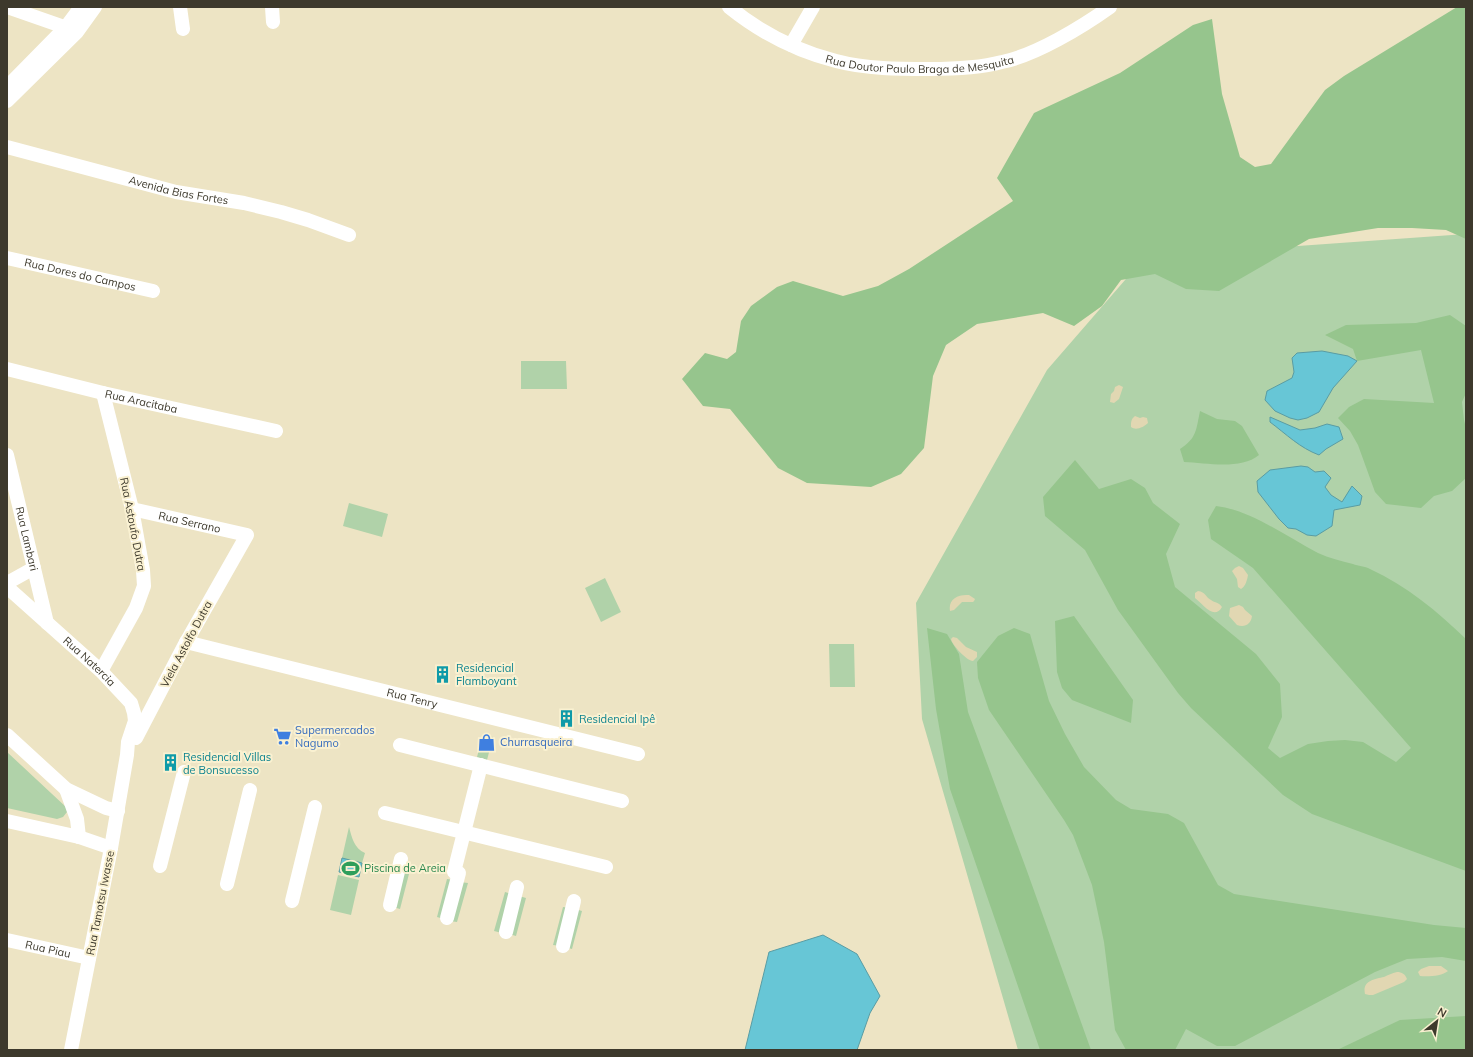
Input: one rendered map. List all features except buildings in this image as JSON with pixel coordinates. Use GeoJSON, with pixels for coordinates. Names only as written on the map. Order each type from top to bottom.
{"type":"FeatureCollection","features":[{"type":"Feature","properties":{"kind":"street"},"geometry":{"type":"LineString","coordinates":[[7,7],[72,30]]}},
{"type":"Feature","properties":{"kind":"street"},"geometry":{"type":"LineString","coordinates":[[7,87],[72,30],[81,7]]}},
{"type":"Feature","properties":{"kind":"street"},"geometry":{"type":"LineString","coordinates":[[7,101],[95,7]]}},
{"type":"Feature","properties":{"kind":"street"},"geometry":{"type":"LineString","coordinates":[[180,7],[183,29]]}},
{"type":"Feature","properties":{"kind":"street"},"geometry":{"type":"LineString","coordinates":[[272,7],[273,22]]}},
{"type":"Feature","properties":{"kind":"street","name":"Rua Doutor Paulo Braga de Mesquita"},"geometry":{"type":"LineString","coordinates":[[729,7],[760,29],[802,50],[838,62],[905,69],[964,68],[1003,62],[1033,52],[1097,17],[1110,7]]}},
{"type":"Feature","properties":{"kind":"street"},"geometry":{"type":"LineString","coordinates":[[791,45],[813,7]]}},
{"type":"Feature","properties":{"kind":"street","name":"Avenida Bias Fortes"},"geometry":{"type":"LineString","coordinates":[[7,147],[176,192],[244,203],[282,212],[349,235]]}},
{"type":"Feature","properties":{"kind":"street","name":"Rua Dores do Campos"},"geometry":{"type":"LineString","coordinates":[[7,258],[153,291]]}},
{"type":"Feature","properties":{"kind":"street","name":"Rua Aracitaba"},"geometry":{"type":"LineString","coordinates":[[7,369],[103,393],[276,431]]}},
{"type":"Feature","properties":{"kind":"street","name":"Rua Astoufo Dutra"},"geometry":{"type":"LineString","coordinates":[[101,671],[136,608],[144,586],[143,570],[132,509],[103,393]]}},
{"type":"Feature","properties":{"kind":"street","name":"Rua Lambari"},"geometry":{"type":"LineString","coordinates":[[7,455],[47,623]]}},
{"type":"Feature","properties":{"kind":"street","name":"Rua Serrano"},"geometry":{"type":"LineString","coordinates":[[132,509],[247,534]]}},
{"type":"Feature","properties":{"kind":"street","name":"Viela Astolfo Dutra"},"geometry":{"type":"LineString","coordinates":[[128,755],[186,642],[247,534]]}},
{"type":"Feature","properties":{"kind":"street"},"geometry":{"type":"LineString","coordinates":[[7,583],[34,568]]}},
{"type":"Feature","properties":{"kind":"street","name":"Rua Natercia"},"geometry":{"type":"LineString","coordinates":[[7,587],[101,671],[131,703],[135,721],[128,742],[128,755]]}},
{"type":"Feature","properties":{"kind":"street","name":"Rua Tenry"},"geometry":{"type":"LineString","coordinates":[[186,642],[638,754]]}},
{"type":"Feature","properties":{"kind":"street"},"geometry":{"type":"LineString","coordinates":[[7,736],[66,789],[106,808],[118,810]]}},
{"type":"Feature","properties":{"kind":"street"},"geometry":{"type":"LineString","coordinates":[[400,745],[622,801]]}},
{"type":"Feature","properties":{"kind":"street","name":"Rua Tamotsu Iwasse"},"geometry":{"type":"LineString","coordinates":[[71,1050],[128,755]]}},
{"type":"Feature","properties":{"kind":"street"},"geometry":{"type":"LineString","coordinates":[[447,918],[464,832],[481,765]]}},
{"type":"Feature","properties":{"kind":"street"},"geometry":{"type":"LineString","coordinates":[[160,866],[184,772]]}},
{"type":"Feature","properties":{"kind":"street"},"geometry":{"type":"LineString","coordinates":[[66,789],[77,819],[79,836]]}},
{"type":"Feature","properties":{"kind":"street"},"geometry":{"type":"LineString","coordinates":[[227,884],[250,790]]}},
{"type":"Feature","properties":{"kind":"street"},"geometry":{"type":"LineString","coordinates":[[292,901],[315,807]]}},
{"type":"Feature","properties":{"kind":"street"},"geometry":{"type":"LineString","coordinates":[[386,813],[606,867]]}},
{"type":"Feature","properties":{"kind":"street"},"geometry":{"type":"LineString","coordinates":[[7,821],[79,836],[111,848]]}},
{"type":"Feature","properties":{"kind":"street"},"geometry":{"type":"LineString","coordinates":[[390,905],[401,859]]}},
{"type":"Feature","properties":{"kind":"street"},"geometry":{"type":"LineString","coordinates":[[506,932],[517,887]]}},
{"type":"Feature","properties":{"kind":"street"},"geometry":{"type":"LineString","coordinates":[[563,946],[574,901]]}},
{"type":"Feature","properties":{"kind":"street","name":"Rua Piau"},"geometry":{"type":"LineString","coordinates":[[7,940],[89,958]]}},
{"type":"Feature","properties":{"kind":"green space"},"geometry":{"type":"Polygon","coordinates":[[[1457,7],[1466,7],[1466,239],[1446,230],[1378,228],[1309,239],[1219,291],[1186,289],[1155,274],[1121,280],[1102,306],[1074,326],[1043,313],[977,324],[946,345],[933,376],[924,448],[901,474],[871,487],[807,483],[778,468],[730,409],[703,406],[682,379],[705,353],[727,359],[736,352],[741,321],[751,306],[777,287],[793,281],[843,296],[878,286],[909,269],[1013,201],[997,178],[1034,113],[1120,73],[1193,25],[1212,19],[1222,94],[1240,157],[1255,167],[1271,164],[1325,90],[1344,76],[1457,7]]]}},
{"type":"Feature","properties":{"kind":"green space"},"geometry":{"type":"Polygon","coordinates":[[[1466,234],[1466,1050],[1018,1050],[922,719],[916,603],[1047,370],[1145,257],[1466,234]]]}},
{"type":"Feature","properties":{"kind":"green space"},"geometry":{"type":"Polygon","coordinates":[[[1450,315],[1466,326],[1466,393],[1462,402],[1466,428],[1466,478],[1452,491],[1434,496],[1421,508],[1386,504],[1375,492],[1358,445],[1350,431],[1338,418],[1349,407],[1364,399],[1434,403],[1421,350],[1357,361],[1353,349],[1325,335],[1346,325],[1416,323],[1450,315]]]}},
{"type":"Feature","properties":{"kind":"green space"},"geometry":{"type":"Polygon","coordinates":[[[521,361],[566,361],[567,389],[521,389],[521,361]]]}},
{"type":"Feature","properties":{"kind":"green space"},"geometry":{"type":"Polygon","coordinates":[[[1200,411],[1217,419],[1235,421],[1242,426],[1259,455],[1252,460],[1233,464],[1184,462],[1180,449],[1193,437],[1200,411]]]}},
{"type":"Feature","properties":{"kind":"green space"},"geometry":{"type":"Polygon","coordinates":[[[1075,460],[1099,489],[1131,479],[1145,488],[1153,503],[1180,524],[1166,554],[1175,587],[1256,654],[1280,684],[1282,717],[1268,748],[1280,758],[1308,744],[1328,741],[1345,740],[1363,742],[1396,762],[1411,748],[1253,568],[1211,539],[1208,520],[1216,506],[1255,518],[1322,555],[1366,567],[1384,576],[1397,583],[1421,600],[1466,639],[1466,871],[1312,814],[1283,795],[1191,708],[1178,693],[1118,610],[1085,550],[1045,516],[1043,497],[1075,460]]]}},
{"type":"Feature","properties":{"kind":"green space"},"geometry":{"type":"Polygon","coordinates":[[[349,503],[388,514],[382,537],[343,526],[349,503]]]}},
{"type":"Feature","properties":{"kind":"green space"},"geometry":{"type":"Polygon","coordinates":[[[605,578],[621,612],[601,622],[585,588],[605,578]]]}},
{"type":"Feature","properties":{"kind":"green space"},"geometry":{"type":"Polygon","coordinates":[[[1074,616],[1133,700],[1131,723],[1072,700],[1062,688],[1057,672],[1055,621],[1074,616]]]}},
{"type":"Feature","properties":{"kind":"green space"},"geometry":{"type":"Polygon","coordinates":[[[927,628],[947,634],[959,654],[968,712],[1091,1050],[1040,1050],[950,789],[936,709],[927,628]]]}},
{"type":"Feature","properties":{"kind":"green space"},"geometry":{"type":"Polygon","coordinates":[[[1014,628],[1030,634],[1049,701],[1065,734],[1084,767],[1116,800],[1131,809],[1168,814],[1184,823],[1218,885],[1234,894],[1434,925],[1466,928],[1466,961],[1442,957],[1407,959],[1375,972],[1235,1046],[1217,1046],[1186,1029],[1175,1050],[1126,1050],[1115,1030],[1104,942],[1092,885],[1073,835],[989,710],[978,678],[977,662],[998,636],[1014,628]]]}},
{"type":"Feature","properties":{"kind":"green space"},"geometry":{"type":"Polygon","coordinates":[[[829,644],[854,644],[855,687],[830,687],[829,644]]]}},
{"type":"Feature","properties":{"kind":"green space"},"geometry":{"type":"Polygon","coordinates":[[[483,735],[493,737],[487,760],[477,757],[483,735]]]}},
{"type":"Feature","properties":{"kind":"green space"},"geometry":{"type":"Polygon","coordinates":[[[7,752],[66,807],[67,812],[63,817],[57,819],[7,808],[7,752]]]}},
{"type":"Feature","properties":{"kind":"green space"},"geometry":{"type":"Polygon","coordinates":[[[349,827],[352,839],[358,848],[365,853],[362,863],[342,858],[349,827]]]}},
{"type":"Feature","properties":{"kind":"green space"},"geometry":{"type":"Polygon","coordinates":[[[403,868],[410,870],[400,909],[393,907],[403,868]]]}},
{"type":"Feature","properties":{"kind":"green space"},"geometry":{"type":"Polygon","coordinates":[[[338,875],[359,880],[351,915],[330,910],[338,875]]]}},
{"type":"Feature","properties":{"kind":"green space"},"geometry":{"type":"Polygon","coordinates":[[[447,879],[454,880],[444,919],[437,917],[447,879]]]}},
{"type":"Feature","properties":{"kind":"green space"},"geometry":{"type":"Polygon","coordinates":[[[460,882],[468,883],[457,922],[450,921],[460,882]]]}},
{"type":"Feature","properties":{"kind":"green space"},"geometry":{"type":"Polygon","coordinates":[[[505,892],[512,894],[502,933],[494,931],[505,892]]]}},
{"type":"Feature","properties":{"kind":"green space"},"geometry":{"type":"Polygon","coordinates":[[[519,896],[526,898],[516,936],[509,934],[519,896]]]}},
{"type":"Feature","properties":{"kind":"green space"},"geometry":{"type":"Polygon","coordinates":[[[563,907],[570,908],[561,946],[553,945],[563,907]]]}},
{"type":"Feature","properties":{"kind":"green space"},"geometry":{"type":"Polygon","coordinates":[[[575,909],[582,911],[572,949],[565,947],[575,909]]]}},
{"type":"Feature","properties":{"kind":"green space"},"geometry":{"type":"Polygon","coordinates":[[[1466,1016],[1466,1050],[1337,1050],[1400,1020],[1466,1016]]]}},
{"type":"Feature","properties":{"kind":"sand"},"geometry":{"type":"Polygon","coordinates":[[[1119,385],[1123,387],[1119,399],[1114,403],[1110,402],[1111,394],[1115,387],[1119,385]]]}},
{"type":"Feature","properties":{"kind":"sand"},"geometry":{"type":"Polygon","coordinates":[[[1135,416],[1147,418],[1148,423],[1140,428],[1135,429],[1131,427],[1131,422],[1135,416]]]}},
{"type":"Feature","properties":{"kind":"sand"},"geometry":{"type":"Polygon","coordinates":[[[1239,566],[1243,568],[1248,575],[1245,585],[1241,589],[1238,587],[1237,579],[1232,571],[1239,566]]]}},
{"type":"Feature","properties":{"kind":"sand"},"geometry":{"type":"Polygon","coordinates":[[[1198,591],[1203,592],[1209,599],[1221,605],[1222,607],[1219,611],[1212,612],[1208,610],[1195,598],[1195,593],[1198,591]]]}},
{"type":"Feature","properties":{"kind":"sand"},"geometry":{"type":"Polygon","coordinates":[[[961,595],[969,595],[975,599],[973,602],[962,602],[954,610],[950,611],[952,600],[961,595]]]}},
{"type":"Feature","properties":{"kind":"sand"},"geometry":{"type":"Polygon","coordinates":[[[1239,605],[1252,616],[1250,621],[1245,626],[1237,625],[1229,616],[1230,608],[1239,605]]]}},
{"type":"Feature","properties":{"kind":"sand"},"geometry":{"type":"Polygon","coordinates":[[[953,637],[957,638],[966,647],[977,652],[977,657],[973,661],[964,656],[957,649],[951,639],[953,637]]]}},
{"type":"Feature","properties":{"kind":"sand"},"geometry":{"type":"Polygon","coordinates":[[[1429,966],[1441,966],[1448,971],[1435,976],[1420,976],[1418,972],[1429,966]]]}},
{"type":"Feature","properties":{"kind":"sand"},"geometry":{"type":"Polygon","coordinates":[[[1397,972],[1402,973],[1405,976],[1407,979],[1404,982],[1373,995],[1365,994],[1365,986],[1367,983],[1397,972]]]}},
{"type":"Feature","properties":{"kind":"water"},"geometry":{"type":"Polygon","coordinates":[[[1322,351],[1348,356],[1357,361],[1333,388],[1319,412],[1307,418],[1298,420],[1275,411],[1265,400],[1267,391],[1292,378],[1294,372],[1292,358],[1297,353],[1322,351]]]}},
{"type":"Feature","properties":{"kind":"water"},"geometry":{"type":"Polygon","coordinates":[[[1270,417],[1300,430],[1315,428],[1327,424],[1339,427],[1343,439],[1319,455],[1299,445],[1270,422],[1270,417]]]}},
{"type":"Feature","properties":{"kind":"water"},"geometry":{"type":"Polygon","coordinates":[[[1301,466],[1308,467],[1315,472],[1324,471],[1331,478],[1325,487],[1331,495],[1342,502],[1352,486],[1362,496],[1360,505],[1334,510],[1332,526],[1316,536],[1307,535],[1296,529],[1288,528],[1258,492],[1257,481],[1270,470],[1301,466]]]}},
{"type":"Feature","properties":{"kind":"water","name":"Piscina de Areia"},"geometry":{"type":"Polygon","coordinates":[[[342,858],[362,863],[359,877],[339,872],[342,858]]]}},
{"type":"Feature","properties":{"kind":"water"},"geometry":{"type":"Polygon","coordinates":[[[823,935],[857,954],[880,996],[870,1013],[857,1050],[745,1050],[769,952],[823,935]]]}},
{"type":"Feature","properties":{"kind":"place","name":"Residencial Flamboyant"},"geometry":{"type":"Point","coordinates":[443,674]}},
{"type":"Feature","properties":{"kind":"place","name":"Residencial Ipê"},"geometry":{"type":"Point","coordinates":[566,719]}},
{"type":"Feature","properties":{"kind":"place","name":"Supermercados Nagumo"},"geometry":{"type":"Point","coordinates":[282,736]}},
{"type":"Feature","properties":{"kind":"place","name":"Churrasqueira"},"geometry":{"type":"Point","coordinates":[487,742]}},
{"type":"Feature","properties":{"kind":"place","name":"Residencial Villas de Bonsucesso"},"geometry":{"type":"Point","coordinates":[170,763]}},
{"type":"Feature","properties":{"kind":"place","name":"Piscina de Areia"},"geometry":{"type":"Point","coordinates":[351,868]}}]}
